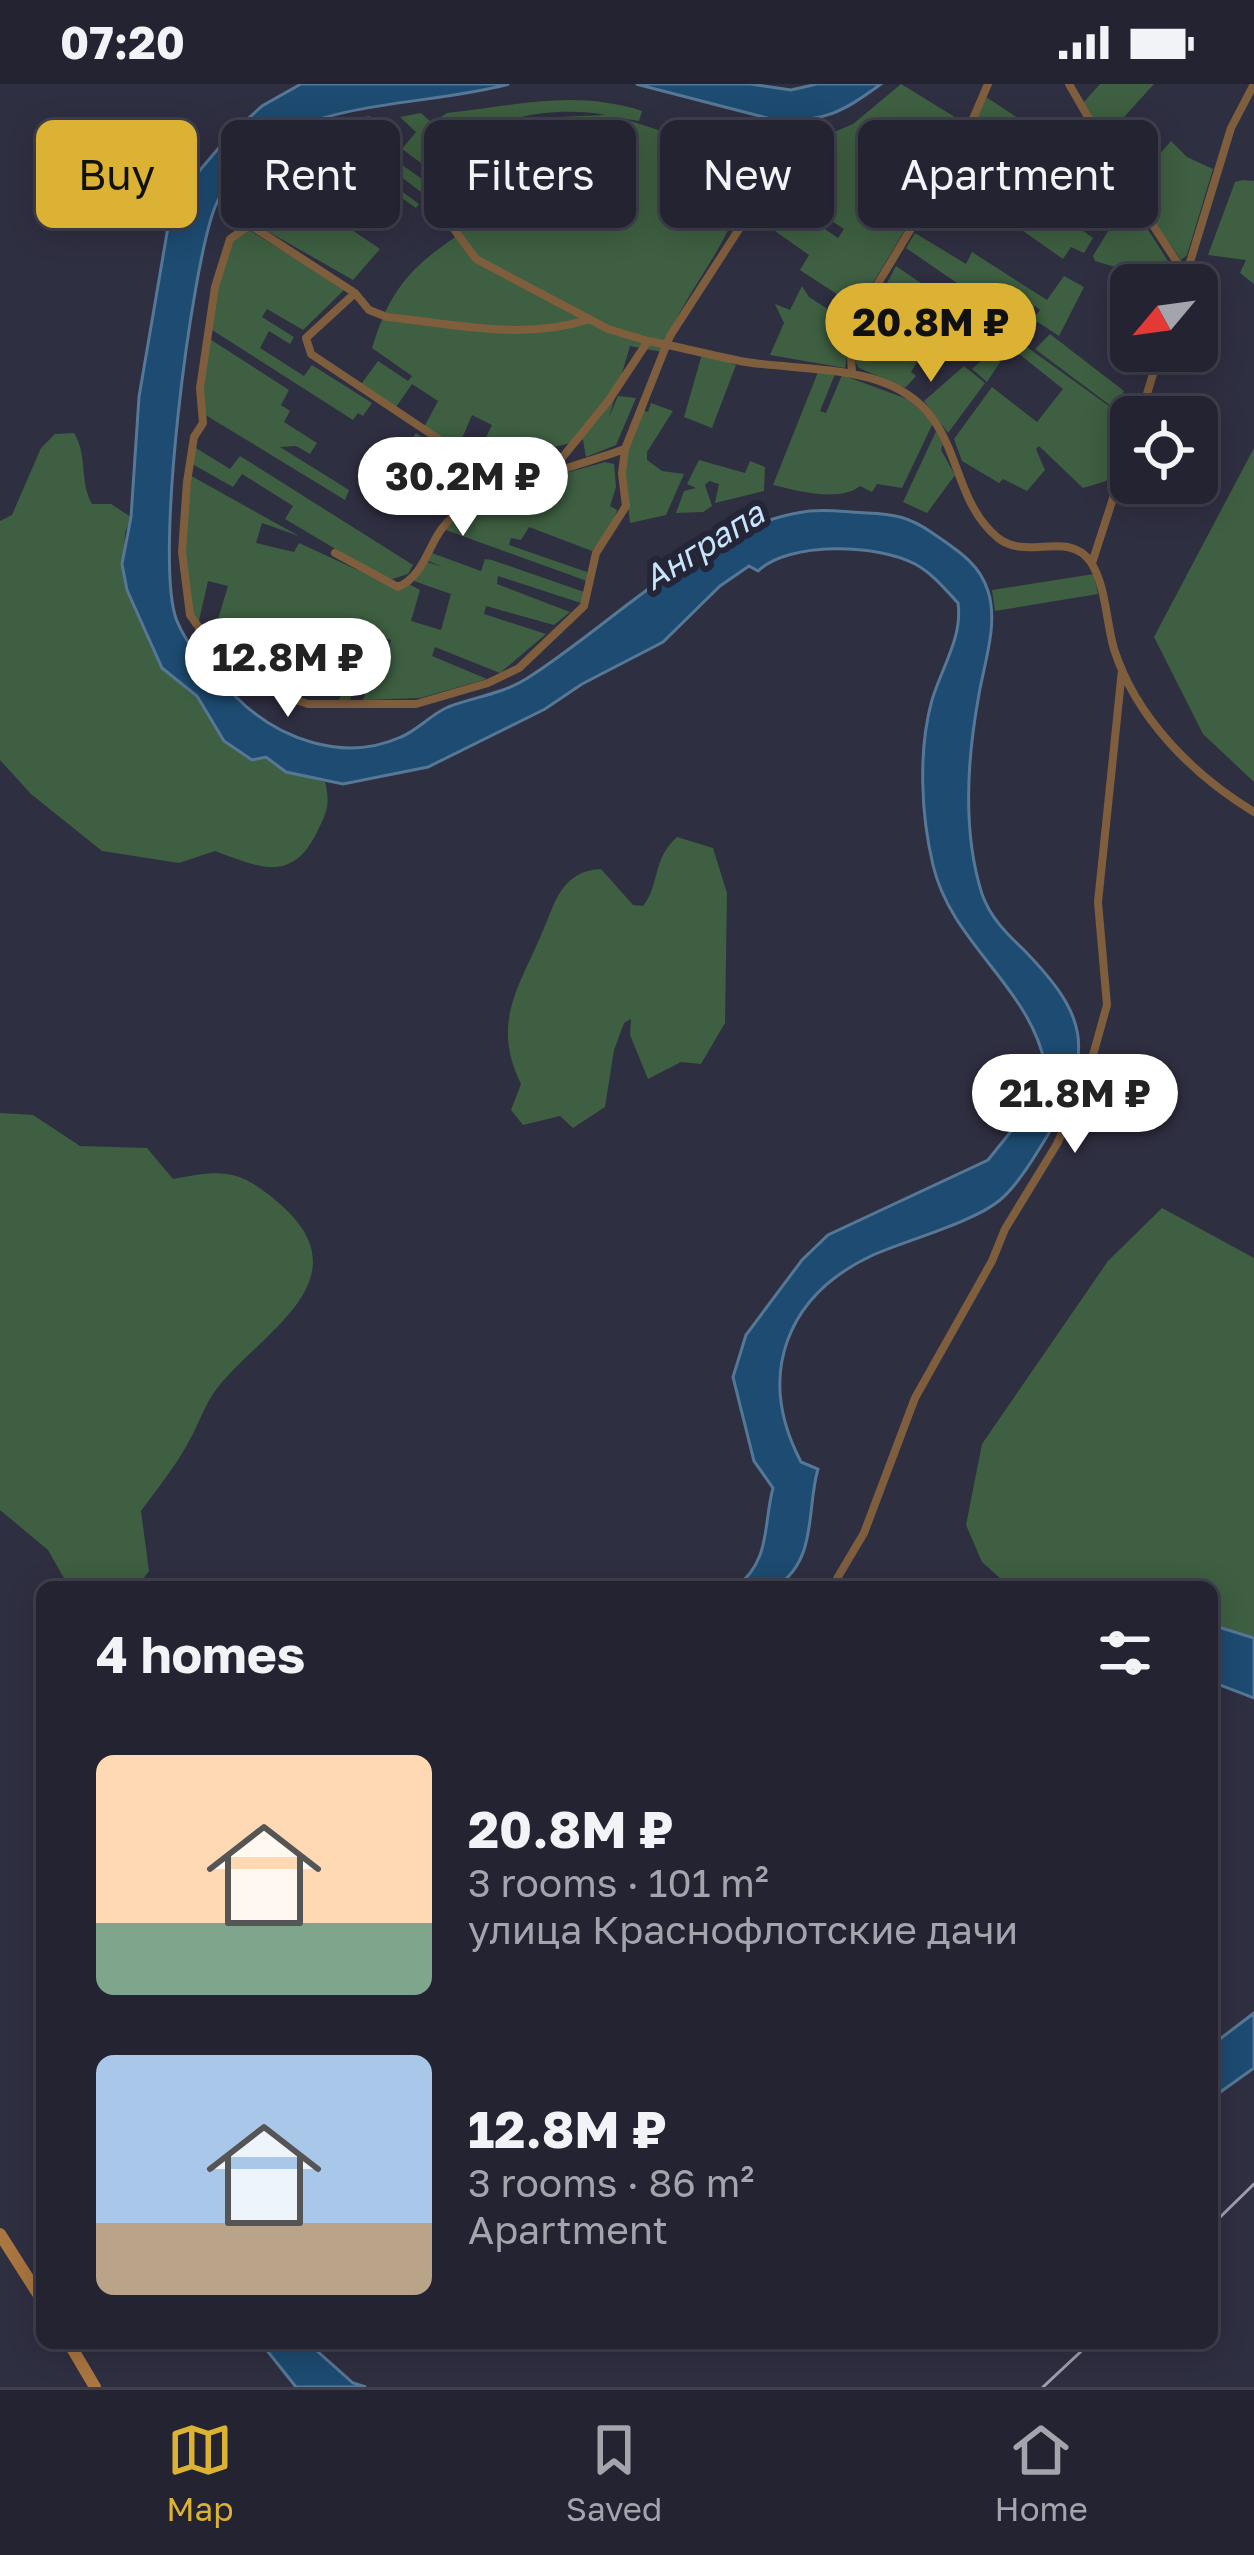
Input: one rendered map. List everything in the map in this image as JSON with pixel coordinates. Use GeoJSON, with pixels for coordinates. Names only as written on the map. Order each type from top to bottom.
{"type":"FeatureCollection","features":[{"type":"Feature","properties":{"kind":"street"},"geometry":{"type":"LineString","coordinates":[[853,372],[850,342],[856,320],[962,144],[988,84]]}},
{"type":"Feature","properties":{"kind":"street"},"geometry":{"type":"LineString","coordinates":[[1069,84],[1175,264]]}},
{"type":"Feature","properties":{"kind":"street"},"geometry":{"type":"LineString","coordinates":[[1190,264],[1231,128],[1254,84]]}},
{"type":"Feature","properties":{"kind":"street"},"geometry":{"type":"LineString","coordinates":[[590,319],[548,331],[508,333],[387,317],[369,310],[356,293],[250,225],[230,238],[222,259],[200,388],[202,423],[190,456],[182,552],[190,615],[226,666],[308,704],[373,706],[450,696],[519,668],[584,606],[596,554],[626,506],[625,449],[670,336],[740,228]]}},
{"type":"Feature","properties":{"kind":"street"},"geometry":{"type":"LineString","coordinates":[[453,228],[476,260],[590,319],[648,341],[746,362],[853,372],[922,406],[949,446],[973,508],[998,538],[1028,551],[1065,545],[1078,549],[1092,563],[1122,669],[1164,737],[1217,788],[1254,812]]}},
{"type":"Feature","properties":{"kind":"street"},"geometry":{"type":"LineString","coordinates":[[356,293],[306,338],[310,354],[449,446],[502,490]]}},
{"type":"Feature","properties":{"kind":"street"},"geometry":{"type":"LineString","coordinates":[[548,475],[610,400],[648,341]]}},
{"type":"Feature","properties":{"kind":"street"},"geometry":{"type":"LineString","coordinates":[[335,554],[398,587],[414,580],[451,518],[502,490],[625,449]]}},
{"type":"Feature","properties":{"kind":"street"},"geometry":{"type":"LineString","coordinates":[[1092,563],[1111,504]]}},
{"type":"Feature","properties":{"kind":"street"},"geometry":{"type":"LineString","coordinates":[[836,1581],[864,1533],[915,1398],[992,1261],[1005,1228],[1057,1144],[1086,1081],[1107,1004],[1098,902],[1122,669]]}},
{"type":"Feature","properties":{"kind":"street"},"geometry":{"type":"LineString","coordinates":[[0,2234],[36,2291]]}},
{"type":"Feature","properties":{"kind":"street"},"geometry":{"type":"LineString","coordinates":[[73,2349],[95,2387]]}},
{"type":"Feature","properties":{"kind":"green space"},"geometry":{"type":"Polygon","coordinates":[[[901,84],[960,120],[858,120],[858,228],[906,228],[858,308],[800,270],[809,255],[771,228],[823,228],[838,238],[844,229],[834,222],[834,132],[853,124],[901,84]]]}},
{"type":"Feature","properties":{"kind":"green space"},"geometry":{"type":"Polygon","coordinates":[[[1100,84],[1154,84],[1121,120],[1093,120],[1083,103],[1100,84]]]}},
{"type":"Feature","properties":{"kind":"green space"},"geometry":{"type":"Polygon","coordinates":[[[986,97],[1021,120],[975,120],[986,97]]]}},
{"type":"Feature","properties":{"kind":"green space"},"geometry":{"type":"Polygon","coordinates":[[[568,100],[642,111],[639,121],[621,118],[627,120],[539,120],[605,115],[571,112],[508,120],[436,120],[447,113],[568,100]]]}},
{"type":"Feature","properties":{"kind":"green space"},"geometry":{"type":"Polygon","coordinates":[[[421,113],[429,120],[424,120],[424,165],[402,149],[416,132],[400,117],[421,113]]]}},
{"type":"Feature","properties":{"kind":"green space"},"geometry":{"type":"Polygon","coordinates":[[[636,123],[660,131],[660,228],[729,228],[662,352],[630,346],[609,417],[618,396],[636,398],[616,445],[586,457],[583,440],[541,450],[522,441],[507,469],[478,454],[492,425],[472,415],[457,450],[423,429],[438,401],[412,384],[394,410],[359,387],[378,361],[408,381],[412,376],[372,348],[402,284],[454,238],[456,228],[636,228],[636,123]]]}},
{"type":"Feature","properties":{"kind":"green space"},"geometry":{"type":"Polygon","coordinates":[[[1171,141],[1187,157],[1213,169],[1187,255],[1181,260],[1158,226],[1158,156],[1171,141]]]}},
{"type":"Feature","properties":{"kind":"green space"},"geometry":{"type":"Polygon","coordinates":[[[400,163],[424,181],[424,194],[400,176],[400,163]]]}},
{"type":"Feature","properties":{"kind":"green space"},"geometry":{"type":"Polygon","coordinates":[[[1254,181],[1254,284],[1240,273],[1246,260],[1208,255],[1235,182],[1254,181]]]}},
{"type":"Feature","properties":{"kind":"green space"},"geometry":{"type":"Polygon","coordinates":[[[400,190],[419,204],[416,208],[400,197],[400,190]]]}},
{"type":"Feature","properties":{"kind":"green space"},"geometry":{"type":"Polygon","coordinates":[[[246,228],[345,289],[303,330],[267,309],[262,317],[294,337],[290,344],[269,331],[260,348],[304,376],[312,365],[372,403],[363,416],[358,413],[353,420],[206,326],[229,238],[246,228]]]}},
{"type":"Feature","properties":{"kind":"green space"},"geometry":{"type":"Polygon","coordinates":[[[262,228],[349,228],[380,249],[353,280],[262,228]]]}},
{"type":"Feature","properties":{"kind":"green space"},"geometry":{"type":"Polygon","coordinates":[[[1019,228],[1079,228],[1093,238],[1084,253],[1071,247],[1063,259],[1019,228]]]}},
{"type":"Feature","properties":{"kind":"green space"},"geometry":{"type":"Polygon","coordinates":[[[1110,228],[1147,228],[1170,264],[1110,265],[1093,256],[1110,228]]]}},
{"type":"Feature","properties":{"kind":"green space"},"geometry":{"type":"Polygon","coordinates":[[[915,233],[966,264],[972,252],[1047,300],[1064,276],[1084,287],[1059,336],[1033,319],[1040,310],[1035,306],[1021,327],[906,248],[915,233]]]}},
{"type":"Feature","properties":{"kind":"green space"},"geometry":{"type":"Polygon","coordinates":[[[896,266],[941,297],[906,348],[920,357],[911,372],[916,376],[905,388],[859,368],[854,359],[859,321],[885,340],[904,312],[884,289],[896,266]]]}},
{"type":"Feature","properties":{"kind":"green space"},"geometry":{"type":"Polygon","coordinates":[[[802,286],[809,297],[852,325],[845,368],[770,355],[784,323],[775,304],[790,310],[802,286]]]}},
{"type":"Feature","properties":{"kind":"green space"},"geometry":{"type":"Polygon","coordinates":[[[951,290],[1017,336],[987,382],[972,369],[984,358],[972,339],[983,327],[946,299],[951,290]]]}},
{"type":"Feature","properties":{"kind":"green space"},"geometry":{"type":"Polygon","coordinates":[[[1050,334],[1124,391],[1122,396],[1110,396],[1110,405],[1035,349],[1050,334]]]}},
{"type":"Feature","properties":{"kind":"green space"},"geometry":{"type":"Polygon","coordinates":[[[205,336],[289,390],[281,405],[290,411],[284,422],[317,443],[310,454],[296,446],[280,447],[349,490],[345,500],[199,411],[205,336]]]}},
{"type":"Feature","properties":{"kind":"green space"},"geometry":{"type":"Polygon","coordinates":[[[1020,342],[1110,407],[1110,475],[1106,481],[1083,488],[1039,446],[1036,449],[1045,470],[1027,491],[1003,479],[999,483],[962,461],[954,439],[992,387],[1037,422],[1063,389],[1014,350],[1020,342]]]}},
{"type":"Feature","properties":{"kind":"green space"},"geometry":{"type":"Polygon","coordinates":[[[702,354],[736,365],[712,428],[684,417],[702,354]]]}},
{"type":"Feature","properties":{"kind":"green space"},"geometry":{"type":"Polygon","coordinates":[[[964,366],[985,383],[948,433],[924,401],[964,366]]]}},
{"type":"Feature","properties":{"kind":"green space"},"geometry":{"type":"Polygon","coordinates":[[[818,372],[835,374],[820,411],[826,413],[842,375],[910,400],[933,423],[902,488],[877,484],[872,492],[860,486],[829,494],[773,485],[818,372]]]}},
{"type":"Feature","properties":{"kind":"green space"},"geometry":{"type":"Polygon","coordinates":[[[651,403],[673,411],[647,452],[647,460],[662,471],[684,474],[666,515],[630,523],[623,459],[642,410],[648,412],[651,403]]]}},
{"type":"Feature","properties":{"kind":"green space"},"geometry":{"type":"Polygon","coordinates":[[[938,427],[944,440],[941,450],[955,475],[927,513],[903,502],[938,427]]]}},
{"type":"Feature","properties":{"kind":"green space"},"geometry":{"type":"Polygon","coordinates":[[[74,433],[92,504],[111,504],[131,517],[125,533],[123,578],[162,667],[197,696],[217,731],[241,754],[266,757],[286,772],[325,782],[328,801],[322,822],[309,845],[288,864],[263,866],[215,851],[179,863],[102,851],[31,794],[0,760],[0,521],[12,515],[41,448],[55,434],[74,433]]]}},
{"type":"Feature","properties":{"kind":"green space"},"geometry":{"type":"Polygon","coordinates":[[[416,433],[495,487],[476,501],[390,445],[395,438],[407,446],[416,433]]]}},
{"type":"Feature","properties":{"kind":"green space"},"geometry":{"type":"Polygon","coordinates":[[[191,445],[230,469],[240,456],[413,565],[408,574],[392,579],[381,576],[285,519],[293,506],[242,474],[233,487],[187,461],[191,445]]]}},
{"type":"Feature","properties":{"kind":"green space"},"geometry":{"type":"Polygon","coordinates":[[[1254,448],[1254,782],[1203,734],[1154,637],[1254,448]]]}},
{"type":"Feature","properties":{"kind":"green space"},"geometry":{"type":"Polygon","coordinates":[[[699,460],[745,473],[750,461],[765,467],[764,491],[715,503],[719,484],[709,481],[705,485],[712,506],[703,512],[676,513],[684,491],[696,488],[687,484],[699,460]]]}},
{"type":"Feature","properties":{"kind":"green space"},"geometry":{"type":"Polygon","coordinates":[[[605,462],[614,464],[616,487],[610,506],[617,510],[611,529],[592,551],[529,527],[521,540],[511,538],[509,545],[587,572],[587,581],[443,529],[481,504],[487,507],[501,492],[510,498],[514,493],[509,489],[605,462]]]}},
{"type":"Feature","properties":{"kind":"green space"},"geometry":{"type":"Polygon","coordinates":[[[186,473],[299,536],[262,523],[256,543],[294,552],[299,543],[401,590],[409,584],[420,590],[411,621],[441,630],[451,594],[414,581],[424,561],[443,567],[426,560],[429,552],[481,571],[485,559],[492,560],[584,592],[581,603],[498,576],[497,584],[570,612],[554,625],[486,606],[484,614],[546,634],[500,673],[435,647],[432,656],[487,679],[420,698],[363,700],[378,647],[388,650],[391,640],[373,635],[350,700],[339,700],[359,630],[326,621],[300,699],[238,675],[209,649],[228,586],[208,581],[198,625],[193,624],[181,544],[186,473]]]}},
{"type":"Feature","properties":{"kind":"green space"},"geometry":{"type":"Polygon","coordinates":[[[1094,574],[1098,594],[995,611],[992,590],[1094,574]]]}},
{"type":"Feature","properties":{"kind":"green space"},"geometry":{"type":"Polygon","coordinates":[[[677,837],[713,848],[727,893],[725,1023],[701,1064],[681,1062],[648,1079],[630,1035],[631,1019],[624,1023],[614,1050],[605,1107],[573,1128],[560,1116],[523,1125],[511,1110],[521,1084],[512,1062],[508,1024],[517,988],[556,900],[568,882],[601,869],[633,905],[643,906],[664,854],[677,837]]]}},
{"type":"Feature","properties":{"kind":"green space"},"geometry":{"type":"Polygon","coordinates":[[[0,1113],[33,1115],[80,1146],[147,1148],[173,1179],[219,1173],[242,1178],[280,1204],[304,1232],[313,1258],[309,1283],[276,1329],[213,1394],[183,1452],[141,1511],[149,1571],[142,1581],[66,1581],[48,1550],[0,1510],[0,1113]]]}},
{"type":"Feature","properties":{"kind":"green space"},"geometry":{"type":"Polygon","coordinates":[[[1162,1208],[1254,1258],[1254,1638],[1218,1627],[1218,1581],[1003,1581],[982,1562],[966,1525],[982,1444],[1108,1261],[1162,1208]]]}},
{"type":"Feature","properties":{"kind":"water","name":"Анграпа"},"geometry":{"type":"Polygon","coordinates":[[[301,84],[509,84],[318,120],[247,120],[301,84]]]}},
{"type":"Feature","properties":{"kind":"water"},"geometry":{"type":"Polygon","coordinates":[[[636,84],[750,84],[791,90],[817,84],[881,84],[832,114],[775,120],[636,84]]]}},
{"type":"Feature","properties":{"kind":"water","name":"Анграпа"},"geometry":{"type":"Polygon","coordinates":[[[221,145],[221,196],[205,240],[178,416],[169,541],[171,589],[177,621],[188,642],[236,697],[271,725],[334,747],[357,748],[401,737],[448,707],[526,679],[656,583],[725,539],[761,523],[806,512],[885,514],[916,523],[965,557],[988,591],[991,631],[969,773],[976,871],[994,917],[1044,972],[1072,1014],[1078,1034],[1074,1078],[1044,1141],[1000,1200],[974,1216],[873,1255],[843,1272],[800,1316],[787,1342],[781,1399],[801,1462],[818,1469],[805,1548],[783,1581],[743,1581],[764,1542],[773,1488],[754,1461],[733,1377],[746,1335],[802,1260],[828,1235],[988,1160],[1021,1119],[1045,1064],[1023,1011],[942,893],[929,846],[925,740],[932,700],[954,640],[958,603],[927,572],[899,557],[834,549],[790,554],[758,571],[749,566],[720,586],[663,642],[545,709],[428,767],[343,784],[286,772],[266,757],[252,760],[224,741],[197,696],[162,668],[127,590],[122,564],[131,517],[139,397],[168,228],[197,228],[200,170],[221,145]]]}},
{"type":"Feature","properties":{"kind":"water"},"geometry":{"type":"Polygon","coordinates":[[[1218,1627],[1254,1638],[1254,1698],[1218,1684],[1218,1627]]]}},
{"type":"Feature","properties":{"kind":"water"},"geometry":{"type":"Polygon","coordinates":[[[1254,2013],[1254,2068],[1218,2094],[1218,2040],[1254,2013]]]}},
{"type":"Feature","properties":{"kind":"water"},"geometry":{"type":"Polygon","coordinates":[[[266,2349],[315,2349],[353,2383],[366,2387],[296,2387],[266,2349]]]}},
{"type":"Feature","properties":{"kind":"railway"},"geometry":{"type":"LineString","coordinates":[[1218,2219],[1254,2184]]}},
{"type":"Feature","properties":{"kind":"railway"},"geometry":{"type":"LineString","coordinates":[[1043,2387],[1084,2349]]}}]}
